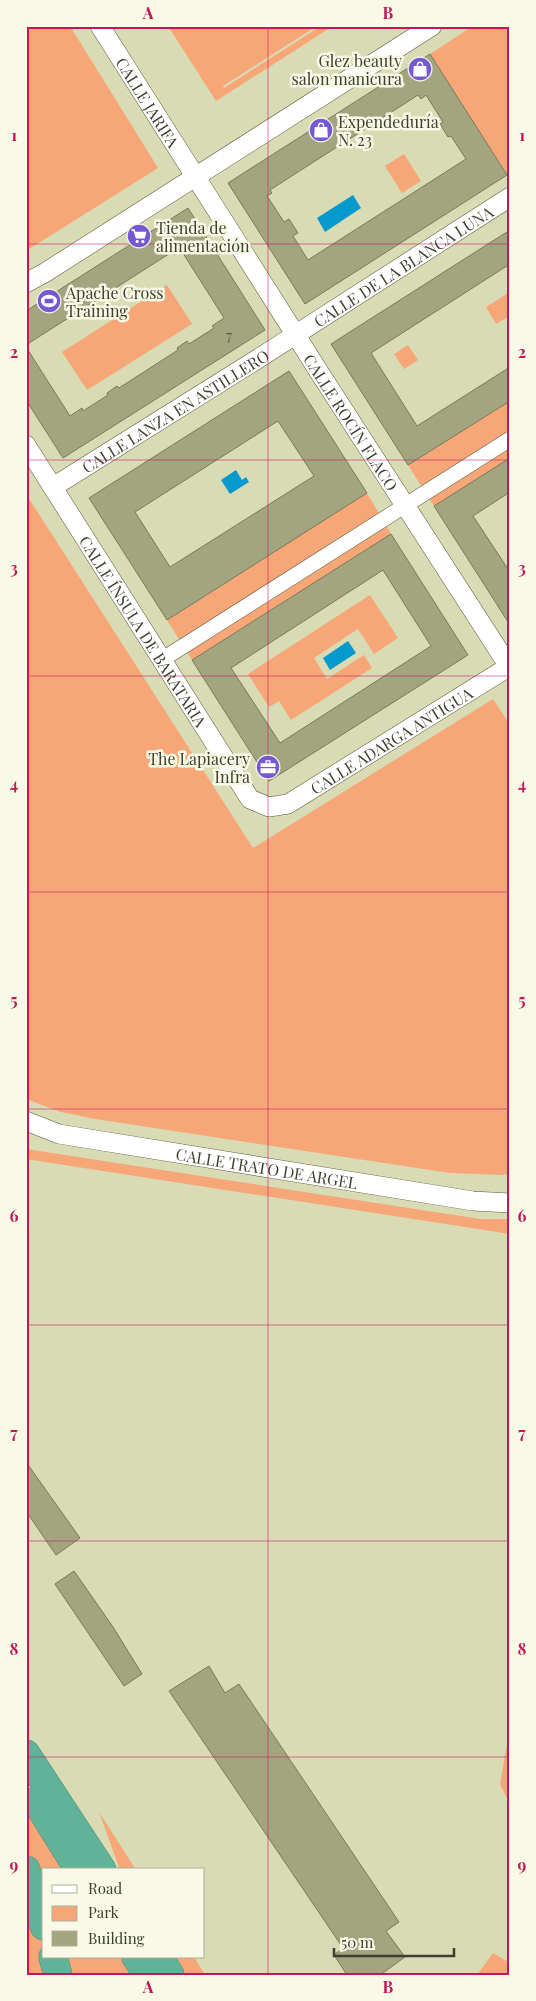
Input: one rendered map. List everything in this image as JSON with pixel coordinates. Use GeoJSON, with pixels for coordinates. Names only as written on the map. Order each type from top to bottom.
{"type":"FeatureCollection","features":[{"type":"Feature","properties":{"kind":"highway"},"geometry":{"type":"LineString","coordinates":[[26,1754],[101,1868]]}},
{"type":"Feature","properties":{"kind":"highway"},"geometry":{"type":"LineString","coordinates":[[26,1784],[78,1868]]}},
{"type":"Feature","properties":{"kind":"highway"},"geometry":{"type":"LineString","coordinates":[[26,1870],[42,1920]]}},
{"type":"Feature","properties":{"kind":"highway"},"geometry":{"type":"LineString","coordinates":[[53,1958],[58,1975]]}},
{"type":"Feature","properties":{"kind":"highway"},"geometry":{"type":"LineString","coordinates":[[137,1958],[148,1975]]}},
{"type":"Feature","properties":{"kind":"highway"},"geometry":{"type":"LineString","coordinates":[[160,1958],[170,1975]]}},
{"type":"Feature","properties":{"kind":"street","name":"CALLE JARIFA"},"geometry":{"type":"LineString","coordinates":[[100,26],[196,177]]}},
{"type":"Feature","properties":{"kind":"street"},"geometry":{"type":"LineString","coordinates":[[26,283],[432,26]]}},
{"type":"Feature","properties":{"kind":"street","name":"CALLE ROCÍN FLACO"},"geometry":{"type":"LineString","coordinates":[[196,177],[509,667]]}},
{"type":"Feature","properties":{"kind":"street","name":"CALLE DE LA BLANCA LUNA"},"geometry":{"type":"LineString","coordinates":[[296,334],[510,197]]}},
{"type":"Feature","properties":{"kind":"street","name":"CALLE LANZA EN ASTILLERO"},"geometry":{"type":"LineString","coordinates":[[53,487],[296,334]]}},
{"type":"Feature","properties":{"kind":"street"},"geometry":{"type":"LineString","coordinates":[[163,659],[510,440]]}},
{"type":"Feature","properties":{"kind":"street","name":"CALLE ÍNSULA DE BARATARIA"},"geometry":{"type":"LineString","coordinates":[[26,444],[250,799],[269,807]]}},
{"type":"Feature","properties":{"kind":"street","name":"CALLE ADARGA ANTIGUA"},"geometry":{"type":"LineString","coordinates":[[269,807],[288,804],[509,667]]}},
{"type":"Feature","properties":{"kind":"street","name":"CALLE TRATO DE ARGEL"},"geometry":{"type":"LineString","coordinates":[[26,1121],[59,1134],[473,1201],[510,1203]]}},
{"type":"Feature","properties":{"kind":"green space"},"geometry":{"type":"Polygon","coordinates":[[[26,26],[70,26],[158,168],[26,251],[26,26]]]}},
{"type":"Feature","properties":{"kind":"green space"},"geometry":{"type":"Polygon","coordinates":[[[168,26],[317,26],[223,86],[224,88],[321,26],[333,26],[216,101],[168,26]]]}},
{"type":"Feature","properties":{"kind":"green space"},"geometry":{"type":"Polygon","coordinates":[[[473,26],[510,26],[510,174],[507,175],[430,54],[473,26]]]}},
{"type":"Feature","properties":{"kind":"green space"},"geometry":{"type":"Polygon","coordinates":[[[404,154],[421,181],[402,193],[385,166],[404,154]]]}},
{"type":"Feature","properties":{"kind":"green space"},"geometry":{"type":"Polygon","coordinates":[[[167,285],[192,324],[87,390],[62,352],[167,285]]]}},
{"type":"Feature","properties":{"kind":"green space"},"geometry":{"type":"Polygon","coordinates":[[[510,292],[510,316],[496,324],[486,307],[510,292]]]}},
{"type":"Feature","properties":{"kind":"green space"},"geometry":{"type":"Polygon","coordinates":[[[408,345],[418,360],[404,369],[394,354],[408,345]]]}},
{"type":"Feature","properties":{"kind":"green space"},"geometry":{"type":"Polygon","coordinates":[[[510,401],[510,458],[434,506],[408,465],[510,401]]]}},
{"type":"Feature","properties":{"kind":"green space"},"geometry":{"type":"Polygon","coordinates":[[[367,493],[391,534],[192,660],[167,620],[367,493]]]}},
{"type":"Feature","properties":{"kind":"green space"},"geometry":{"type":"Polygon","coordinates":[[[26,494],[253,848],[493,699],[510,725],[510,1174],[450,1173],[95,1119],[61,1112],[26,1099],[26,494]]]}},
{"type":"Feature","properties":{"kind":"green space"},"geometry":{"type":"Polygon","coordinates":[[[370,595],[398,638],[374,654],[358,629],[314,658],[327,679],[364,655],[372,668],[291,720],[279,701],[269,707],[248,674],[370,595]]]}},
{"type":"Feature","properties":{"kind":"green space"},"geometry":{"type":"Polygon","coordinates":[[[26,1149],[480,1219],[510,1219],[510,1234],[26,1159],[26,1149]]]}},
{"type":"Feature","properties":{"kind":"green space"},"geometry":{"type":"Polygon","coordinates":[[[510,1743],[510,1805],[500,1784],[507,1744],[510,1743]]]}},
{"type":"Feature","properties":{"kind":"green space"},"geometry":{"type":"Polygon","coordinates":[[[26,1808],[66,1868],[42,1868],[42,1958],[125,1958],[136,1975],[26,1975],[26,1808]]]}},
{"type":"Feature","properties":{"kind":"green space"},"geometry":{"type":"Polygon","coordinates":[[[99,1812],[135,1868],[119,1868],[99,1812]]]}},
{"type":"Feature","properties":{"kind":"green space"},"geometry":{"type":"Polygon","coordinates":[[[493,1953],[510,1963],[510,1975],[477,1975],[493,1953]]]}},
{"type":"Feature","properties":{"kind":"green space"},"geometry":{"type":"Polygon","coordinates":[[[173,1958],[195,1958],[205,1975],[183,1975],[173,1958]]]}},
{"type":"Feature","properties":{"kind":"water"},"geometry":{"type":"Polygon","coordinates":[[[353,195],[361,208],[325,232],[317,218],[353,195]]]}},
{"type":"Feature","properties":{"kind":"water"},"geometry":{"type":"Polygon","coordinates":[[[236,470],[242,480],[246,477],[249,482],[230,494],[221,480],[236,470]]]}},
{"type":"Feature","properties":{"kind":"water"},"geometry":{"type":"Polygon","coordinates":[[[348,641],[356,653],[330,670],[323,658],[348,641]]]}},
{"type":"Feature","properties":{"kind":"building"},"geometry":{"type":"Polygon","coordinates":[[[430,54],[507,175],[305,304],[228,183],[430,54]],[[418,95],[270,190],[272,193],[267,196],[284,222],[289,219],[298,233],[293,236],[308,260],[466,159],[451,136],[448,137],[440,124],[443,122],[426,95],[421,99],[418,95]]]}},
{"type":"Feature","properties":{"kind":"building"},"geometry":{"type":"Polygon","coordinates":[[[188,208],[265,330],[63,458],[26,400],[26,347],[70,416],[82,408],[83,411],[108,395],[107,393],[117,386],[119,388],[178,350],[177,348],[187,341],[189,344],[214,328],[212,326],[224,318],[181,250],[174,255],[172,252],[26,345],[26,311],[188,208]]]}},
{"type":"Feature","properties":{"kind":"building"},"geometry":{"type":"Polygon","coordinates":[[[510,230],[510,264],[371,353],[417,426],[510,367],[510,401],[408,465],[331,344],[510,230]]]}},
{"type":"Feature","properties":{"kind":"building"},"geometry":{"type":"Polygon","coordinates":[[[289,371],[367,493],[167,620],[89,498],[289,371]],[[278,421],[135,512],[170,567],[314,476],[278,421]]]}},
{"type":"Feature","properties":{"kind":"building"},"geometry":{"type":"Polygon","coordinates":[[[510,458],[510,492],[473,516],[510,572],[510,625],[434,506],[510,458]]]}},
{"type":"Feature","properties":{"kind":"building"},"geometry":{"type":"Polygon","coordinates":[[[391,534],[468,655],[269,781],[192,660],[391,534]],[[383,570],[231,668],[280,743],[431,646],[383,570]]]}},
{"type":"Feature","properties":{"kind":"building"},"geometry":{"type":"Polygon","coordinates":[[[26,1462],[80,1538],[56,1555],[26,1511],[26,1462]]]}},
{"type":"Feature","properties":{"kind":"building"},"geometry":{"type":"Polygon","coordinates":[[[74,1571],[113,1627],[142,1674],[124,1686],[55,1584],[74,1571]]]}},
{"type":"Feature","properties":{"kind":"building"},"geometry":{"type":"Polygon","coordinates":[[[209,1666],[225,1693],[239,1684],[399,1922],[386,1931],[405,1957],[380,1975],[347,1975],[334,1955],[343,1948],[169,1691],[209,1666]]]}},
{"type":"Feature","properties":{"kind":"place","name":"Glez beauty salon manicura"},"geometry":{"type":"Point","coordinates":[420,69]}},
{"type":"Feature","properties":{"kind":"place","name":"Expendeduría N. 23"},"geometry":{"type":"Point","coordinates":[321,130]}},
{"type":"Feature","properties":{"kind":"place","name":"Tienda de alimentación"},"geometry":{"type":"Point","coordinates":[139,236]}},
{"type":"Feature","properties":{"kind":"place","name":"Apache Cross Training"},"geometry":{"type":"Point","coordinates":[49,301]}},
{"type":"Feature","properties":{"kind":"place","name":"The Lapiacery Infra"},"geometry":{"type":"Point","coordinates":[268,767]}}]}
